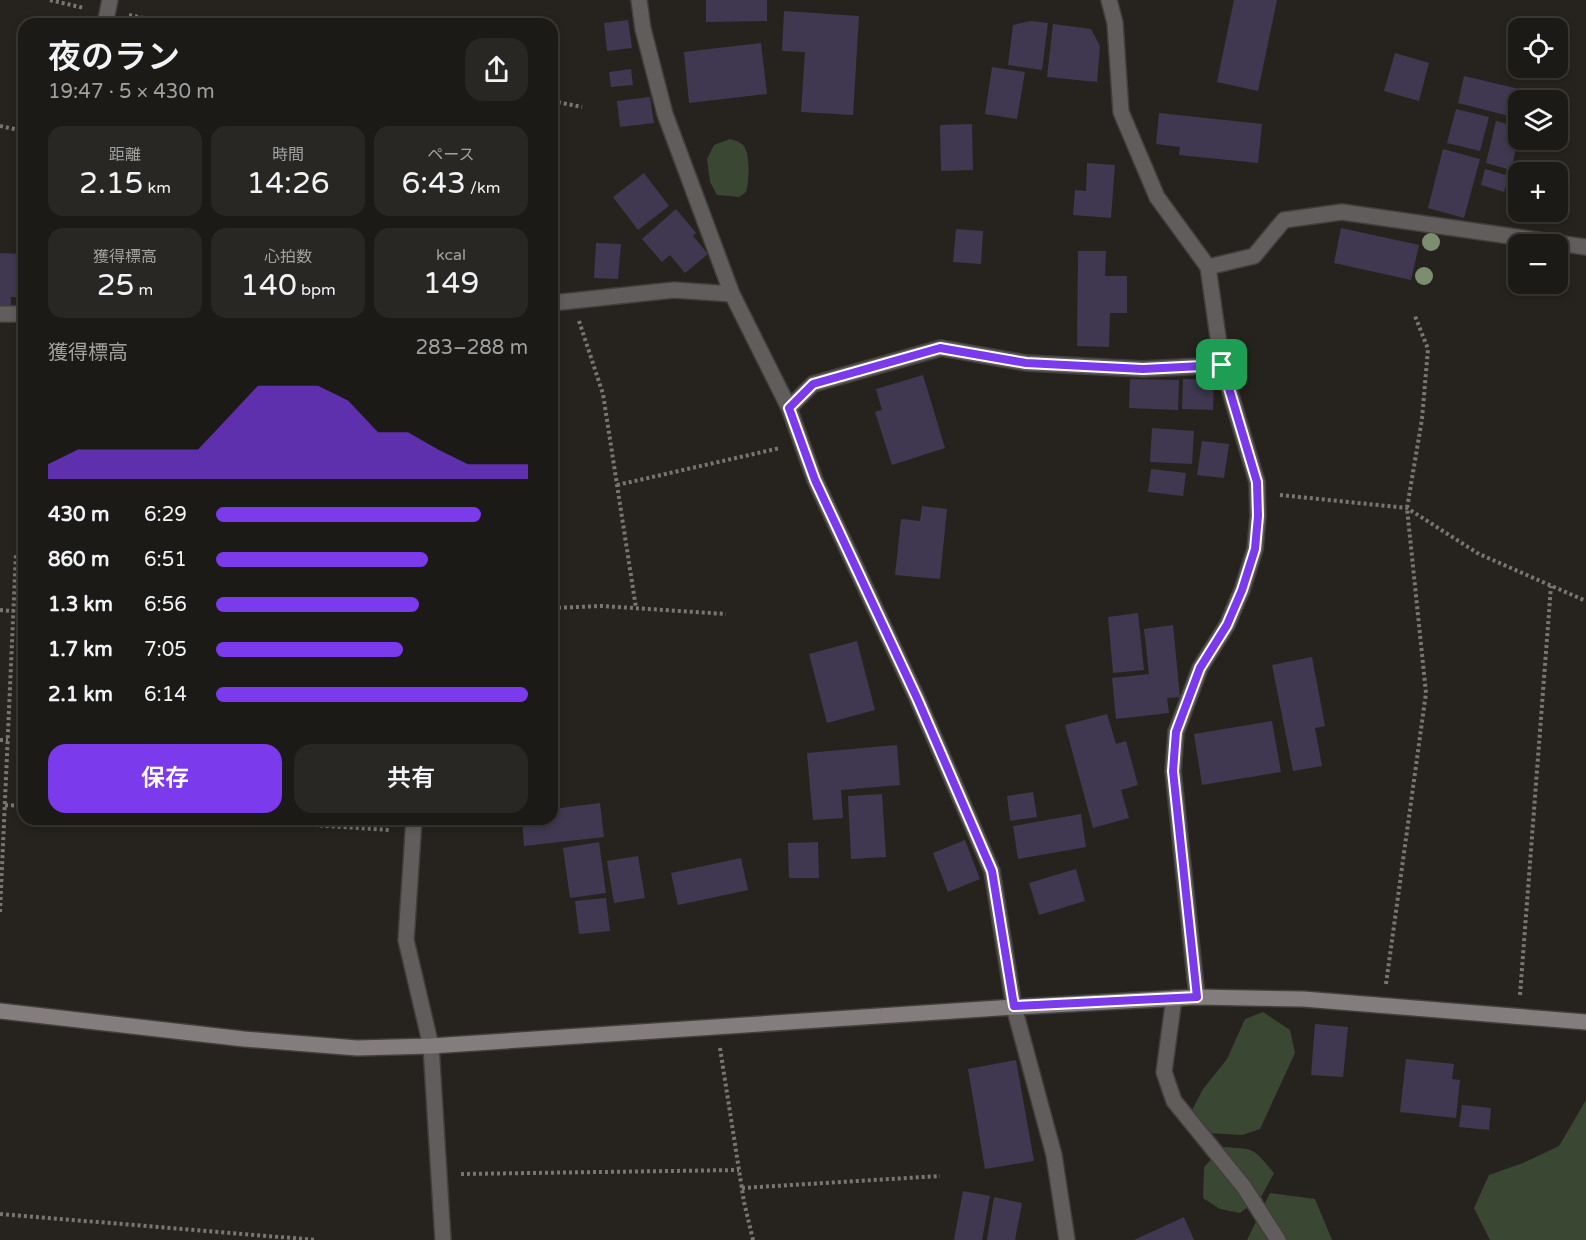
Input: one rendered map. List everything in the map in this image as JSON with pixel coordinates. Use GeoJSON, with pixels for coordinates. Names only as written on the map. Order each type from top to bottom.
{"type":"FeatureCollection","features":[{"type":"Feature","properties":{"kind":"street"},"geometry":{"type":"LineString","coordinates":[[106,18],[110,0]]}},
{"type":"Feature","properties":{"kind":"street"},"geometry":{"type":"LineString","coordinates":[[639,0],[665,114],[732,294],[789,408],[815,480],[917,698],[992,871],[1014,1006],[1054,1155],[1067,1240]]}},
{"type":"Feature","properties":{"kind":"street"},"geometry":{"type":"LineString","coordinates":[[1109,0],[1115,23],[1122,112],[1157,197],[1208,267],[1222,365],[1257,482],[1258,516],[1255,549],[1242,590],[1227,625],[1200,668],[1176,732],[1173,771],[1197,997]]}},
{"type":"Feature","properties":{"kind":"street"},"geometry":{"type":"LineString","coordinates":[[1208,267],[1254,256],[1284,220],[1342,212],[1586,247]]}},
{"type":"Feature","properties":{"kind":"street"},"geometry":{"type":"LineString","coordinates":[[558,302],[674,290],[732,294]]}},
{"type":"Feature","properties":{"kind":"street"},"geometry":{"type":"LineString","coordinates":[[0,315],[18,314]]}},
{"type":"Feature","properties":{"kind":"street"},"geometry":{"type":"LineString","coordinates":[[789,408],[813,384],[940,348],[1026,363],[1143,369],[1222,365]]}},
{"type":"Feature","properties":{"kind":"street"},"geometry":{"type":"LineString","coordinates":[[414,825],[406,940],[431,1046],[443,1240]]}},
{"type":"Feature","properties":{"kind":"street"},"geometry":{"type":"LineString","coordinates":[[0,1011],[244,1039],[357,1048],[431,1046],[1014,1006],[1197,997],[1303,999],[1586,1022]]}},
{"type":"Feature","properties":{"kind":"street"},"geometry":{"type":"LineString","coordinates":[[1174,998],[1164,1072],[1174,1101],[1244,1187],[1278,1240]]}},
{"type":"Feature","properties":{"kind":"path"},"geometry":{"type":"LineString","coordinates":[[50,0],[84,8]]}},
{"type":"Feature","properties":{"kind":"path"},"geometry":{"type":"LineString","coordinates":[[129,15],[143,18]]}},
{"type":"Feature","properties":{"kind":"path"},"geometry":{"type":"LineString","coordinates":[[558,101],[582,107]]}},
{"type":"Feature","properties":{"kind":"path"},"geometry":{"type":"LineString","coordinates":[[0,126],[18,130]]}},
{"type":"Feature","properties":{"kind":"path"},"geometry":{"type":"LineString","coordinates":[[1386,984],[1426,693],[1407,508],[1422,419],[1428,348],[1415,316]]}},
{"type":"Feature","properties":{"kind":"path"},"geometry":{"type":"LineString","coordinates":[[578,318],[603,394],[636,608]]}},
{"type":"Feature","properties":{"kind":"path"},"geometry":{"type":"LineString","coordinates":[[617,485],[781,447]]}},
{"type":"Feature","properties":{"kind":"path"},"geometry":{"type":"LineString","coordinates":[[1280,495],[1407,508],[1479,554],[1586,601]]}},
{"type":"Feature","properties":{"kind":"path"},"geometry":{"type":"LineString","coordinates":[[0,912],[1,848],[5,805],[16,553]]}},
{"type":"Feature","properties":{"kind":"path"},"geometry":{"type":"LineString","coordinates":[[1520,996],[1551,586]]}},
{"type":"Feature","properties":{"kind":"path"},"geometry":{"type":"LineString","coordinates":[[558,608],[602,606],[726,614]]}},
{"type":"Feature","properties":{"kind":"path"},"geometry":{"type":"LineString","coordinates":[[0,610],[14,611]]}},
{"type":"Feature","properties":{"kind":"path"},"geometry":{"type":"LineString","coordinates":[[0,740],[8,740]]}},
{"type":"Feature","properties":{"kind":"path"},"geometry":{"type":"LineString","coordinates":[[5,805],[18,806]]}},
{"type":"Feature","properties":{"kind":"path"},"geometry":{"type":"LineString","coordinates":[[309,825],[400,831]]}},
{"type":"Feature","properties":{"kind":"path"},"geometry":{"type":"LineString","coordinates":[[718,1038],[742,1188],[753,1240]]}},
{"type":"Feature","properties":{"kind":"path"},"geometry":{"type":"LineString","coordinates":[[452,1174],[739,1170]]}},
{"type":"Feature","properties":{"kind":"path"},"geometry":{"type":"LineString","coordinates":[[742,1188],[940,1176]]}},
{"type":"Feature","properties":{"kind":"path"},"geometry":{"type":"LineString","coordinates":[[0,1214],[315,1240]]}},
{"type":"Feature","properties":{"kind":"green space"},"geometry":{"type":"Polygon","coordinates":[[[730,139],[743,145],[747,154],[749,168],[747,188],[746,192],[739,197],[717,195],[710,182],[707,159],[714,145],[730,139]]]}},
{"type":"Feature","properties":{"kind":"green space"},"geometry":{"type":"Polygon","coordinates":[[[1263,1012],[1290,1030],[1295,1053],[1260,1129],[1242,1135],[1207,1133],[1189,1116],[1203,1089],[1227,1059],[1245,1019],[1263,1012]]]}},
{"type":"Feature","properties":{"kind":"green space"},"geometry":{"type":"Polygon","coordinates":[[[1586,1100],[1586,1240],[1490,1240],[1474,1208],[1489,1175],[1523,1163],[1559,1146],[1586,1100]]]}},
{"type":"Feature","properties":{"kind":"green space"},"geometry":{"type":"Polygon","coordinates":[[[1223,1147],[1253,1151],[1274,1173],[1261,1197],[1240,1213],[1220,1209],[1203,1198],[1204,1167],[1223,1147]]]}},
{"type":"Feature","properties":{"kind":"green space"},"geometry":{"type":"Polygon","coordinates":[[[1270,1193],[1315,1199],[1332,1240],[1247,1240],[1270,1193]]]}},
{"type":"Feature","properties":{"kind":"building"},"geometry":{"type":"Polygon","coordinates":[[[706,0],[767,0],[767,21],[706,22],[706,0]]]}},
{"type":"Feature","properties":{"kind":"building"},"geometry":{"type":"Polygon","coordinates":[[[1234,0],[1277,0],[1258,91],[1217,82],[1234,0]]]}},
{"type":"Feature","properties":{"kind":"building"},"geometry":{"type":"Polygon","coordinates":[[[784,11],[859,16],[853,115],[801,112],[805,52],[782,51],[784,11]]]}},
{"type":"Feature","properties":{"kind":"building"},"geometry":{"type":"Polygon","coordinates":[[[628,20],[632,48],[607,51],[604,23],[628,20]]]}},
{"type":"Feature","properties":{"kind":"building"},"geometry":{"type":"Polygon","coordinates":[[[1031,21],[1048,23],[1042,70],[1008,65],[1013,25],[1031,21]]]}},
{"type":"Feature","properties":{"kind":"building"},"geometry":{"type":"Polygon","coordinates":[[[1053,24],[1091,29],[1100,46],[1097,82],[1047,77],[1053,24]]]}},
{"type":"Feature","properties":{"kind":"building"},"geometry":{"type":"Polygon","coordinates":[[[761,43],[767,94],[689,103],[684,52],[761,43]]]}},
{"type":"Feature","properties":{"kind":"building"},"geometry":{"type":"Polygon","coordinates":[[[1395,53],[1429,63],[1419,101],[1384,91],[1395,53]]]}},
{"type":"Feature","properties":{"kind":"building"},"geometry":{"type":"Polygon","coordinates":[[[992,67],[1025,72],[1017,119],[985,114],[992,67]]]}},
{"type":"Feature","properties":{"kind":"building"},"geometry":{"type":"Polygon","coordinates":[[[631,69],[633,85],[611,87],[609,72],[631,69]]]}},
{"type":"Feature","properties":{"kind":"building"},"geometry":{"type":"Polygon","coordinates":[[[1464,76],[1519,89],[1508,90],[1508,116],[1458,103],[1464,76]]]}},
{"type":"Feature","properties":{"kind":"building"},"geometry":{"type":"Polygon","coordinates":[[[650,97],[654,123],[620,127],[617,101],[650,97]]]}},
{"type":"Feature","properties":{"kind":"building"},"geometry":{"type":"Polygon","coordinates":[[[1456,109],[1489,117],[1480,151],[1447,143],[1456,109]]]}},
{"type":"Feature","properties":{"kind":"building"},"geometry":{"type":"Polygon","coordinates":[[[1159,113],[1262,124],[1258,163],[1179,155],[1180,147],[1156,144],[1159,113]]]}},
{"type":"Feature","properties":{"kind":"building"},"geometry":{"type":"Polygon","coordinates":[[[1496,121],[1508,124],[1508,150],[1516,150],[1513,162],[1508,162],[1508,169],[1486,163],[1496,121]]]}},
{"type":"Feature","properties":{"kind":"building"},"geometry":{"type":"Polygon","coordinates":[[[972,124],[973,170],[941,171],[940,125],[972,124]]]}},
{"type":"Feature","properties":{"kind":"building"},"geometry":{"type":"Polygon","coordinates":[[[1443,149],[1480,159],[1464,218],[1428,208],[1443,149]]]}},
{"type":"Feature","properties":{"kind":"building"},"geometry":{"type":"Polygon","coordinates":[[[1087,163],[1115,165],[1111,218],[1073,215],[1075,190],[1086,191],[1087,163]]]}},
{"type":"Feature","properties":{"kind":"building"},"geometry":{"type":"Polygon","coordinates":[[[1485,169],[1508,176],[1504,192],[1481,185],[1485,169]]]}},
{"type":"Feature","properties":{"kind":"building"},"geometry":{"type":"Polygon","coordinates":[[[644,173],[669,206],[638,230],[613,197],[644,173]]]}},
{"type":"Feature","properties":{"kind":"building"},"geometry":{"type":"Polygon","coordinates":[[[676,209],[696,233],[693,236],[708,254],[685,273],[670,255],[662,262],[642,239],[676,209]]]}},
{"type":"Feature","properties":{"kind":"building"},"geometry":{"type":"Polygon","coordinates":[[[1341,228],[1419,245],[1411,280],[1334,263],[1341,228]]]}},
{"type":"Feature","properties":{"kind":"building"},"geometry":{"type":"Polygon","coordinates":[[[956,229],[983,231],[981,264],[953,262],[956,229]]]}},
{"type":"Feature","properties":{"kind":"building"},"geometry":{"type":"Polygon","coordinates":[[[596,243],[621,244],[618,279],[594,278],[596,243]]]}},
{"type":"Feature","properties":{"kind":"building"},"geometry":{"type":"Polygon","coordinates":[[[1078,251],[1106,251],[1105,276],[1127,276],[1127,313],[1110,313],[1109,347],[1077,346],[1078,251]]]}},
{"type":"Feature","properties":{"kind":"building"},"geometry":{"type":"Polygon","coordinates":[[[0,253],[18,254],[18,297],[11,297],[11,308],[0,308],[0,253]]]}},
{"type":"Feature","properties":{"kind":"building"},"geometry":{"type":"Polygon","coordinates":[[[923,375],[945,448],[892,465],[875,412],[882,410],[876,389],[923,375]]]}},
{"type":"Feature","properties":{"kind":"building"},"geometry":{"type":"Polygon","coordinates":[[[1130,379],[1179,380],[1178,410],[1129,408],[1130,379]]]}},
{"type":"Feature","properties":{"kind":"building"},"geometry":{"type":"Polygon","coordinates":[[[1183,379],[1214,380],[1213,410],[1182,409],[1183,379]]]}},
{"type":"Feature","properties":{"kind":"building"},"geometry":{"type":"Polygon","coordinates":[[[1152,428],[1194,431],[1192,464],[1150,462],[1152,428]]]}},
{"type":"Feature","properties":{"kind":"building"},"geometry":{"type":"Polygon","coordinates":[[[1202,441],[1229,444],[1224,478],[1197,475],[1202,441]]]}},
{"type":"Feature","properties":{"kind":"building"},"geometry":{"type":"Polygon","coordinates":[[[1151,469],[1186,473],[1183,496],[1148,492],[1151,469]]]}},
{"type":"Feature","properties":{"kind":"building"},"geometry":{"type":"Polygon","coordinates":[[[922,506],[947,509],[940,579],[895,575],[901,519],[920,521],[922,506]]]}},
{"type":"Feature","properties":{"kind":"building"},"geometry":{"type":"Polygon","coordinates":[[[1138,613],[1144,670],[1113,673],[1108,617],[1138,613]]]}},
{"type":"Feature","properties":{"kind":"building"},"geometry":{"type":"Polygon","coordinates":[[[1173,625],[1180,697],[1167,698],[1169,713],[1116,719],[1112,678],[1149,674],[1144,629],[1173,625]]]}},
{"type":"Feature","properties":{"kind":"building"},"geometry":{"type":"Polygon","coordinates":[[[857,641],[875,710],[827,723],[809,654],[857,641]]]}},
{"type":"Feature","properties":{"kind":"building"},"geometry":{"type":"Polygon","coordinates":[[[1312,657],[1325,726],[1315,728],[1322,766],[1293,771],[1272,665],[1312,657]]]}},
{"type":"Feature","properties":{"kind":"building"},"geometry":{"type":"Polygon","coordinates":[[[1107,714],[1116,744],[1126,741],[1138,785],[1121,790],[1129,818],[1093,828],[1065,725],[1107,714]]]}},
{"type":"Feature","properties":{"kind":"building"},"geometry":{"type":"Polygon","coordinates":[[[1272,721],[1281,772],[1202,785],[1194,734],[1272,721]]]}},
{"type":"Feature","properties":{"kind":"building"},"geometry":{"type":"Polygon","coordinates":[[[897,745],[900,785],[841,790],[843,818],[813,820],[807,753],[897,745]]]}},
{"type":"Feature","properties":{"kind":"building"},"geometry":{"type":"Polygon","coordinates":[[[1033,792],[1037,817],[1010,821],[1007,796],[1033,792]]]}},
{"type":"Feature","properties":{"kind":"building"},"geometry":{"type":"Polygon","coordinates":[[[882,794],[886,857],[851,859],[848,796],[882,794]]]}},
{"type":"Feature","properties":{"kind":"building"},"geometry":{"type":"Polygon","coordinates":[[[600,803],[604,837],[524,846],[522,825],[558,825],[558,808],[600,803]]]}},
{"type":"Feature","properties":{"kind":"building"},"geometry":{"type":"Polygon","coordinates":[[[1081,814],[1086,847],[1018,859],[1013,826],[1081,814]]]}},
{"type":"Feature","properties":{"kind":"building"},"geometry":{"type":"Polygon","coordinates":[[[965,840],[980,879],[948,892],[933,853],[965,840]]]}},
{"type":"Feature","properties":{"kind":"building"},"geometry":{"type":"Polygon","coordinates":[[[599,842],[606,893],[570,898],[563,848],[599,842]]]}},
{"type":"Feature","properties":{"kind":"building"},"geometry":{"type":"Polygon","coordinates":[[[818,842],[819,878],[789,878],[788,843],[818,842]]]}},
{"type":"Feature","properties":{"kind":"building"},"geometry":{"type":"Polygon","coordinates":[[[638,856],[645,898],[614,903],[607,861],[638,856]]]}},
{"type":"Feature","properties":{"kind":"building"},"geometry":{"type":"Polygon","coordinates":[[[741,858],[748,890],[678,905],[671,873],[741,858]]]}},
{"type":"Feature","properties":{"kind":"building"},"geometry":{"type":"Polygon","coordinates":[[[1076,869],[1085,901],[1039,915],[1029,883],[1076,869]]]}},
{"type":"Feature","properties":{"kind":"building"},"geometry":{"type":"Polygon","coordinates":[[[606,898],[610,931],[579,934],[575,901],[606,898]]]}},
{"type":"Feature","properties":{"kind":"building"},"geometry":{"type":"Polygon","coordinates":[[[1315,1024],[1348,1027],[1343,1077],[1311,1075],[1315,1024]]]}},
{"type":"Feature","properties":{"kind":"building"},"geometry":{"type":"Polygon","coordinates":[[[1406,1059],[1454,1064],[1452,1079],[1460,1080],[1456,1118],[1400,1112],[1406,1059]]]}},
{"type":"Feature","properties":{"kind":"building"},"geometry":{"type":"Polygon","coordinates":[[[1016,1060],[1034,1161],[985,1169],[968,1069],[1016,1060]]]}},
{"type":"Feature","properties":{"kind":"building"},"geometry":{"type":"Polygon","coordinates":[[[1462,1105],[1491,1108],[1489,1130],[1459,1127],[1462,1105]]]}},
{"type":"Feature","properties":{"kind":"building"},"geometry":{"type":"Polygon","coordinates":[[[963,1191],[990,1196],[982,1240],[954,1240],[963,1191]]]}},
{"type":"Feature","properties":{"kind":"building"},"geometry":{"type":"Polygon","coordinates":[[[994,1197],[1022,1203],[1015,1240],[987,1240],[994,1197]]]}},
{"type":"Feature","properties":{"kind":"building"},"geometry":{"type":"Polygon","coordinates":[[[1184,1217],[1194,1240],[1134,1240],[1184,1217]]]}},
{"type":"Feature","properties":{"kind":"route"},"geometry":{"type":"LineString","coordinates":[[940,348],[1026,363],[1143,369],[1222,365],[1257,482],[1258,516],[1255,549],[1242,590],[1227,625],[1200,668],[1176,732],[1173,771],[1197,997],[1014,1006],[992,871],[917,698],[815,480],[789,408],[813,384],[940,348]]}}]}
